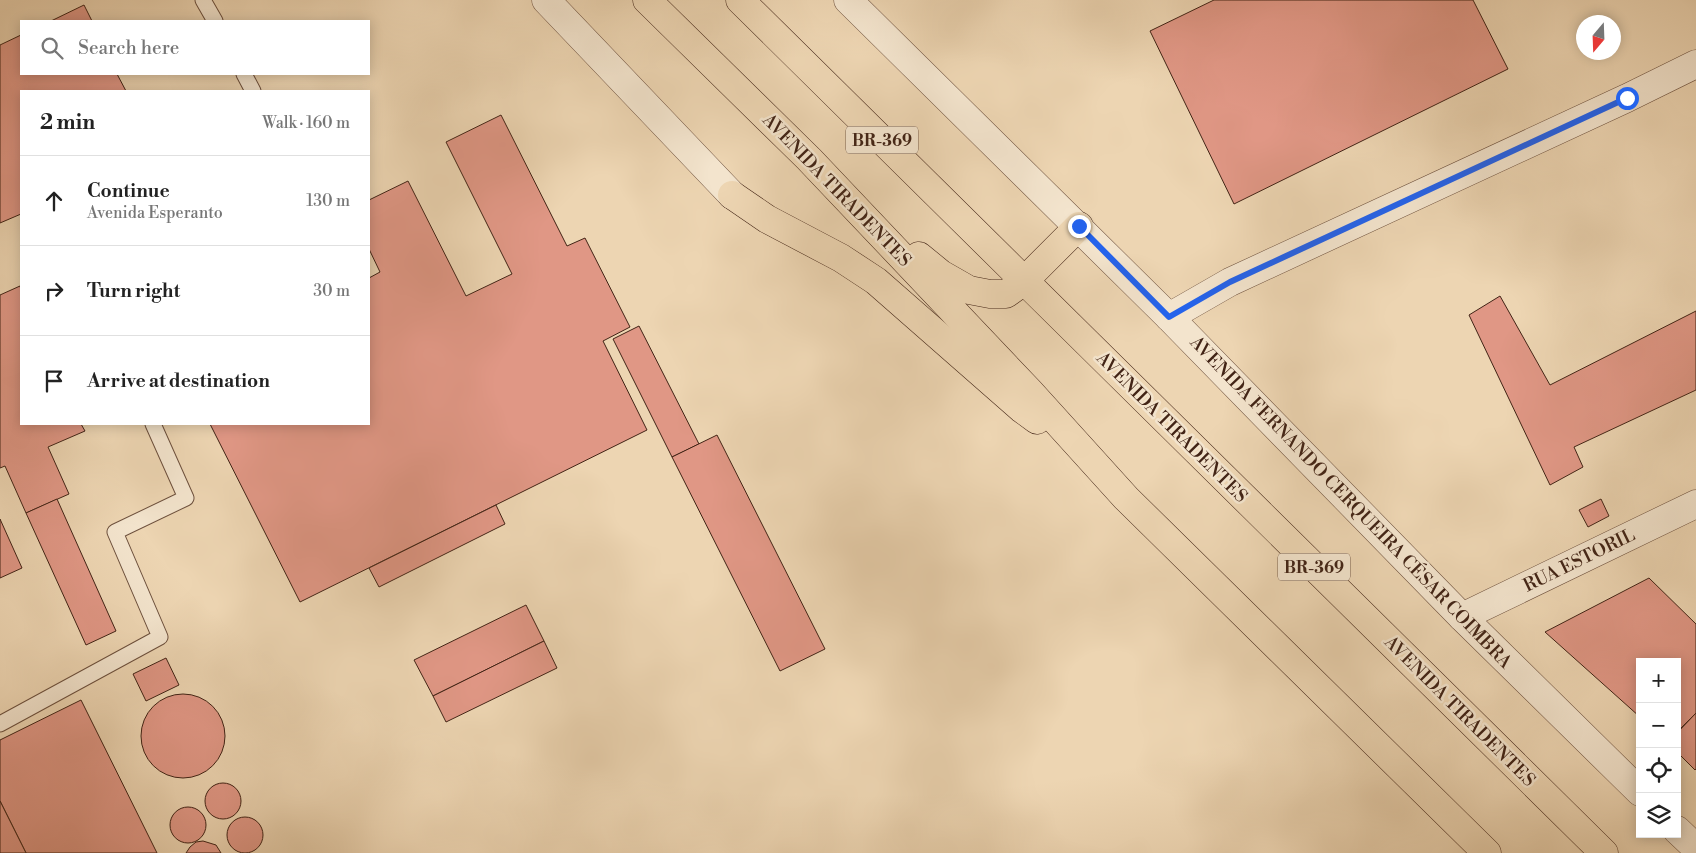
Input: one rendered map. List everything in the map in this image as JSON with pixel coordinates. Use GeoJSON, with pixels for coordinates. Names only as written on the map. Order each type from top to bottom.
{"type":"FeatureCollection","features":[{"type":"Feature","properties":{"kind":"highway","name":"AVENIDA TIRADENTES"},"geometry":{"type":"LineString","coordinates":[[647,0],[809,159],[1030,392],[1126,498],[1487,853]]}},
{"type":"Feature","properties":{"kind":"highway","name":"AVENIDA TIRADENTES"},"geometry":{"type":"LineString","coordinates":[[740,0],[1604,853]]}},
{"type":"Feature","properties":{"kind":"highway"},"geometry":{"type":"LineString","coordinates":[[809,159],[941,274],[969,290],[990,294],[1006,294],[1024,281],[1079,226]]}},
{"type":"Feature","properties":{"kind":"highway"},"geometry":{"type":"LineString","coordinates":[[732,195],[767,219],[841,258],[876,281],[1022,409],[1093,462]]}},
{"type":"Feature","properties":{"kind":"street"},"geometry":{"type":"LineString","coordinates":[[546,0],[732,195]]}},
{"type":"Feature","properties":{"kind":"street","name":"AVENIDA FERNANDO CERQUEIRA CÉSAR COIMBRA"},"geometry":{"type":"LineString","coordinates":[[848,0],[1079,226],[1462,617],[1636,788]]}},
{"type":"Feature","properties":{"kind":"street"},"geometry":{"type":"LineString","coordinates":[[1169,317],[1230,282],[1627,98],[1696,64]]}},
{"type":"Feature","properties":{"kind":"street","name":"RUA ESTORIL"},"geometry":{"type":"LineString","coordinates":[[1462,617],[1696,504]]}},
{"type":"Feature","properties":{"kind":"street"},"geometry":{"type":"LineString","coordinates":[[1681,834],[1696,848]]}},
{"type":"Feature","properties":{"kind":"lane"},"geometry":{"type":"LineString","coordinates":[[203,0],[214,20]]}},
{"type":"Feature","properties":{"kind":"lane"},"geometry":{"type":"LineString","coordinates":[[245,75],[252,90]]}},
{"type":"Feature","properties":{"kind":"lane"},"geometry":{"type":"LineString","coordinates":[[0,724],[160,637],[115,532],[186,498],[153,425]]}},
{"type":"Feature","properties":{"kind":"building"},"geometry":{"type":"Polygon","coordinates":[[[1214,0],[1473,0],[1508,69],[1234,204],[1150,31],[1214,0]]]}},
{"type":"Feature","properties":{"kind":"building"},"geometry":{"type":"Polygon","coordinates":[[[84,5],[92,20],[53,20],[84,5]]]}},
{"type":"Feature","properties":{"kind":"building"},"geometry":{"type":"Polygon","coordinates":[[[20,35],[20,75],[118,75],[125,90],[20,90],[20,214],[0,223],[0,45],[20,35]]]}},
{"type":"Feature","properties":{"kind":"building"},"geometry":{"type":"Polygon","coordinates":[[[501,115],[567,246],[585,238],[630,327],[603,341],[647,430],[300,602],[211,425],[370,425],[370,277],[380,272],[370,251],[370,200],[408,181],[466,296],[512,274],[446,142],[501,115]]]}},
{"type":"Feature","properties":{"kind":"building"},"geometry":{"type":"Polygon","coordinates":[[[20,286],[20,425],[82,425],[85,431],[48,447],[69,494],[26,513],[5,466],[0,468],[0,295],[20,286]]]}},
{"type":"Feature","properties":{"kind":"building"},"geometry":{"type":"Polygon","coordinates":[[[1500,296],[1550,385],[1696,311],[1696,390],[1574,447],[1583,467],[1550,485],[1469,315],[1500,296]]]}},
{"type":"Feature","properties":{"kind":"building"},"geometry":{"type":"Polygon","coordinates":[[[639,326],[699,444],[672,457],[613,339],[639,326]]]}},
{"type":"Feature","properties":{"kind":"building"},"geometry":{"type":"Polygon","coordinates":[[[717,435],[825,649],[780,671],[672,457],[717,435]]]}},
{"type":"Feature","properties":{"kind":"building"},"geometry":{"type":"Polygon","coordinates":[[[57,499],[116,631],[86,645],[26,513],[57,499]]]}},
{"type":"Feature","properties":{"kind":"building"},"geometry":{"type":"Polygon","coordinates":[[[1601,499],[1609,516],[1588,527],[1579,510],[1601,499]]]}},
{"type":"Feature","properties":{"kind":"building"},"geometry":{"type":"Polygon","coordinates":[[[496,505],[505,524],[379,587],[369,568],[496,505]]]}},
{"type":"Feature","properties":{"kind":"building"},"geometry":{"type":"Polygon","coordinates":[[[0,519],[22,568],[0,578],[0,519]]]}},
{"type":"Feature","properties":{"kind":"building"},"geometry":{"type":"Polygon","coordinates":[[[1649,578],[1696,624],[1696,713],[1681,728],[1681,658],[1636,658],[1636,713],[1545,632],[1649,578]]]}},
{"type":"Feature","properties":{"kind":"building"},"geometry":{"type":"Polygon","coordinates":[[[526,605],[544,641],[433,696],[414,660],[526,605]]]}},
{"type":"Feature","properties":{"kind":"building"},"geometry":{"type":"Polygon","coordinates":[[[544,641],[557,668],[446,722],[433,696],[544,641]]]}},
{"type":"Feature","properties":{"kind":"building"},"geometry":{"type":"Polygon","coordinates":[[[166,658],[179,685],[146,701],[133,674],[166,658]]]}},
{"type":"Feature","properties":{"kind":"building"},"geometry":{"type":"Polygon","coordinates":[[[175,694],[191,694],[207,701],[218,712],[225,728],[222,752],[213,766],[207,771],[191,778],[175,778],[159,771],[148,760],[141,744],[141,728],[148,712],[159,701],[175,694]]]}},
{"type":"Feature","properties":{"kind":"building"},"geometry":{"type":"Polygon","coordinates":[[[81,700],[157,853],[26,853],[0,801],[0,740],[81,700]]]}},
{"type":"Feature","properties":{"kind":"building"},"geometry":{"type":"Polygon","coordinates":[[[1696,713],[1695,770],[1681,756],[1681,729],[1696,713]]]}},
{"type":"Feature","properties":{"kind":"building"},"geometry":{"type":"Polygon","coordinates":[[[223,783],[230,784],[236,788],[240,794],[240,808],[236,814],[230,818],[223,819],[216,818],[210,814],[206,808],[205,801],[206,794],[210,788],[216,784],[223,783]]]}},
{"type":"Feature","properties":{"kind":"building"},"geometry":{"type":"Polygon","coordinates":[[[0,801],[26,853],[0,853],[0,801]]]}},
{"type":"Feature","properties":{"kind":"building"},"geometry":{"type":"Polygon","coordinates":[[[188,807],[195,808],[201,812],[205,818],[205,832],[201,838],[195,842],[188,843],[181,842],[175,838],[171,832],[170,825],[171,818],[175,812],[181,808],[188,807]]]}},
{"type":"Feature","properties":{"kind":"building"},"geometry":{"type":"Polygon","coordinates":[[[245,817],[252,818],[258,822],[262,828],[262,842],[258,848],[252,852],[245,853],[238,852],[232,848],[228,842],[227,835],[228,828],[232,822],[238,818],[245,817]]]}},
{"type":"Feature","properties":{"kind":"building"},"geometry":{"type":"Polygon","coordinates":[[[203,841],[216,845],[221,853],[186,853],[196,842],[203,841]]]}},
{"type":"Feature","properties":{"kind":"route"},"geometry":{"type":"LineString","coordinates":[[1079,226],[1169,317],[1230,282],[1627,98]]}}]}
